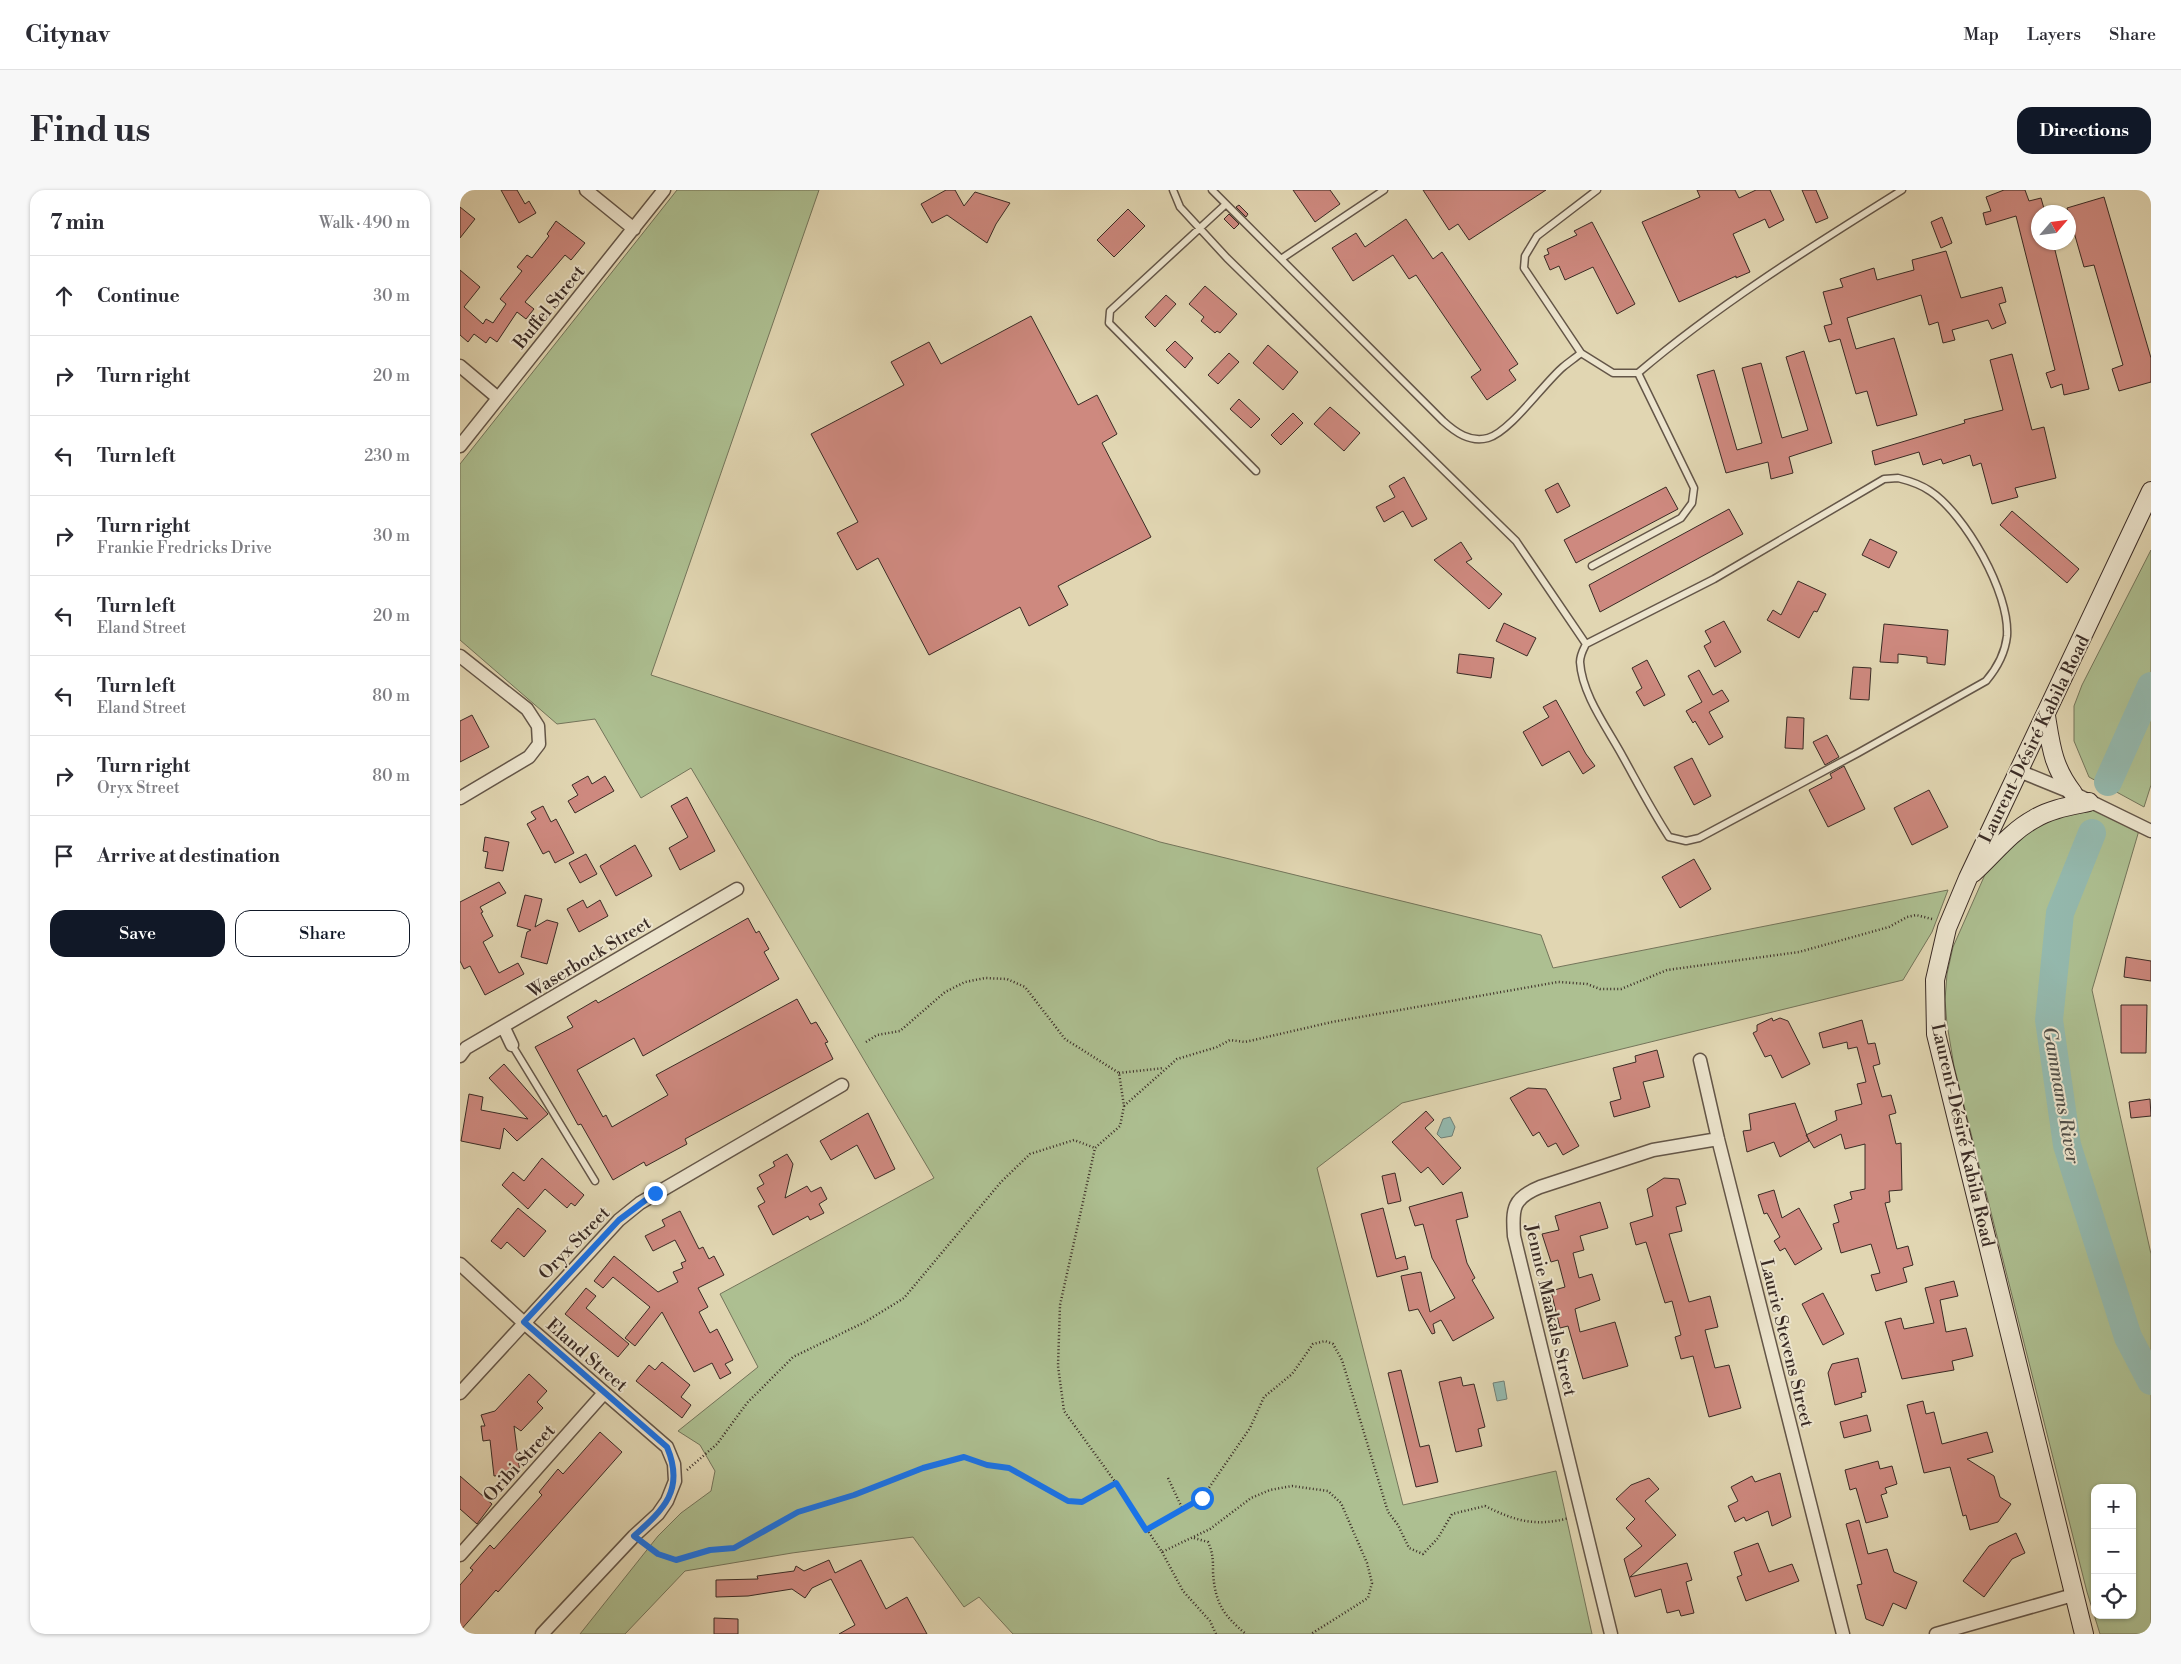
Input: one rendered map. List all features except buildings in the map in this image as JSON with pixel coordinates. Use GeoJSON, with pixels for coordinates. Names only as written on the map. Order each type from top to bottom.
{"type":"FeatureCollection","features":[{"type":"Feature","properties":{"kind":"street"},"geometry":{"type":"LineString","coordinates":[[586,190],[634,229]]}},
{"type":"Feature","properties":{"kind":"street","name":"Buffel Street"},"geometry":{"type":"LineString","coordinates":[[460,446],[664,190]]}},
{"type":"Feature","properties":{"kind":"street"},"geometry":{"type":"LineString","coordinates":[[460,366],[498,398]]}},
{"type":"Feature","properties":{"kind":"street","name":"Laurent-Désiré Kabila Road"},"geometry":{"type":"LineString","coordinates":[[2084,1634],[1936,1034],[1935,980],[1948,928],[1968,878],[2151,491]]}},
{"type":"Feature","properties":{"kind":"street"},"geometry":{"type":"LineString","coordinates":[[460,656],[527,709],[538,726],[539,744],[529,757],[460,798]]}},
{"type":"Feature","properties":{"kind":"street"},"geometry":{"type":"LineString","coordinates":[[2046,716],[2055,764],[2073,793]]}},
{"type":"Feature","properties":{"kind":"street"},"geometry":{"type":"LineString","coordinates":[[2018,771],[2073,793],[2151,831]]}},
{"type":"Feature","properties":{"kind":"street"},"geometry":{"type":"LineString","coordinates":[[1968,878],[2011,836],[2035,818],[2063,807],[2089,802]]}},
{"type":"Feature","properties":{"kind":"street","name":"Waserbock Street"},"geometry":{"type":"LineString","coordinates":[[462,1047],[504,1028],[737,889]]}},
{"type":"Feature","properties":{"kind":"street"},"geometry":{"type":"LineString","coordinates":[[504,1028],[512,1045]]}},
{"type":"Feature","properties":{"kind":"street","name":"Laurie Stevens Street"},"geometry":{"type":"LineString","coordinates":[[1700,1060],[1718,1139],[1843,1634]]}},
{"type":"Feature","properties":{"kind":"street","name":"Oryx Street"},"geometry":{"type":"LineString","coordinates":[[460,1393],[619,1220],[640,1203],[842,1085]]}},
{"type":"Feature","properties":{"kind":"street","name":"Jennie Maakals Street"},"geometry":{"type":"LineString","coordinates":[[1611,1634],[1514,1236],[1512,1215],[1518,1199],[1526,1193],[1566,1177],[1653,1150],[1718,1139]]}},
{"type":"Feature","properties":{"kind":"street","name":"Eland Street"},"geometry":{"type":"LineString","coordinates":[[460,1264],[667,1447],[674,1464],[674,1480]]}},
{"type":"Feature","properties":{"kind":"street","name":"Oribi Street"},"geometry":{"type":"LineString","coordinates":[[460,1555],[604,1393]]}},
{"type":"Feature","properties":{"kind":"street"},"geometry":{"type":"LineString","coordinates":[[542,1634],[634,1536],[658,1514],[667,1501],[674,1480]]}},
{"type":"Feature","properties":{"kind":"street"},"geometry":{"type":"LineString","coordinates":[[1936,1634],[2073,1595]]}},
{"type":"Feature","properties":{"kind":"lane"},"geometry":{"type":"LineString","coordinates":[[1173,190],[1180,207],[1227,258],[1516,541],[1586,644]]}},
{"type":"Feature","properties":{"kind":"lane"},"geometry":{"type":"LineString","coordinates":[[1212,190],[1456,432],[1471,438],[1488,438],[1502,430],[1562,368],[1581,353]]}},
{"type":"Feature","properties":{"kind":"lane"},"geometry":{"type":"LineString","coordinates":[[1280,259],[1384,190]]}},
{"type":"Feature","properties":{"kind":"lane"},"geometry":{"type":"LineString","coordinates":[[1597,190],[1537,236],[1525,256],[1524,268],[1581,353],[1612,373],[1638,373],[1687,332],[1820,241],[1902,190]]}},
{"type":"Feature","properties":{"kind":"lane"},"geometry":{"type":"LineString","coordinates":[[1226,204],[1110,311],[1109,323],[1256,471]]}},
{"type":"Feature","properties":{"kind":"lane"},"geometry":{"type":"LineString","coordinates":[[1592,566],[1681,518],[1692,502],[1694,488],[1638,373]]}},
{"type":"Feature","properties":{"kind":"lane"},"geometry":{"type":"LineString","coordinates":[[1898,478],[1913,481],[1931,491],[1951,510],[1964,526],[2003,600],[2007,636],[2003,654],[1996,669],[1986,681],[1858,753],[1700,838],[1686,841],[1669,837],[1598,716],[1580,664],[1580,655],[1586,644],[1714,579],[1884,479],[1898,478]]}},
{"type":"Feature","properties":{"kind":"lane"},"geometry":{"type":"LineString","coordinates":[[512,1045],[595,1181]]}},
{"type":"Feature","properties":{"kind":"path"},"geometry":{"type":"LineString","coordinates":[[1124,1106],[1176,1059],[1217,1048],[1230,1040],[1245,1042],[1332,1022],[1558,982],[1587,984],[1600,989],[1621,989],[1667,970],[1799,952],[1889,927],[1907,917],[1916,915],[1932,919]]}},
{"type":"Feature","properties":{"kind":"path"},"geometry":{"type":"LineString","coordinates":[[866,1042],[877,1035],[900,1031],[945,992],[964,982],[985,978],[1007,979],[1025,988],[1065,1040],[1119,1073],[1166,1068]]}},
{"type":"Feature","properties":{"kind":"path"},"geometry":{"type":"LineString","coordinates":[[1119,1073],[1124,1106],[1120,1126],[1095,1148],[1060,1305],[1058,1366],[1064,1411],[1116,1483],[1162,1552],[1183,1591],[1210,1621],[1216,1634]]}},
{"type":"Feature","properties":{"kind":"path"},"geometry":{"type":"LineString","coordinates":[[674,1480],[717,1444],[746,1403],[793,1357],[865,1322],[904,1298],[1001,1182],[1030,1154],[1074,1140],[1095,1148]]}},
{"type":"Feature","properties":{"kind":"path"},"geometry":{"type":"LineString","coordinates":[[1146,1530],[1202,1498],[1250,1428],[1264,1397],[1292,1374],[1313,1344],[1325,1341],[1333,1344],[1342,1360],[1388,1512],[1398,1525],[1409,1548],[1423,1554],[1438,1538],[1452,1514],[1485,1506],[1506,1517],[1526,1523],[1559,1521],[1583,1515]]}},
{"type":"Feature","properties":{"kind":"path"},"geometry":{"type":"LineString","coordinates":[[634,1536],[658,1554],[676,1560],[710,1550],[734,1548],[798,1512],[854,1495],[923,1468],[964,1457],[987,1465],[1009,1468],[1068,1501],[1082,1502],[1116,1483]]}},
{"type":"Feature","properties":{"kind":"path"},"geometry":{"type":"LineString","coordinates":[[1168,1478],[1183,1510]]}},
{"type":"Feature","properties":{"kind":"path"},"geometry":{"type":"LineString","coordinates":[[1162,1552],[1210,1529],[1251,1498],[1270,1490],[1292,1486],[1328,1491],[1341,1503],[1367,1563],[1372,1583],[1368,1598],[1311,1634]]}},
{"type":"Feature","properties":{"kind":"path"},"geometry":{"type":"LineString","coordinates":[[1194,1538],[1208,1542],[1213,1553],[1213,1574],[1218,1602],[1227,1618],[1246,1634]]}},
{"type":"Feature","properties":{"kind":"green space"},"geometry":{"type":"Polygon","coordinates":[[[677,190],[819,190],[651,675],[1160,842],[1541,935],[1553,968],[1948,890],[1932,932],[1903,980],[1402,1103],[1317,1168],[1403,1505],[1556,1471],[1592,1634],[1013,1634],[979,1597],[964,1607],[913,1537],[792,1553],[685,1571],[625,1634],[580,1634],[658,1536],[681,1513],[711,1491],[715,1471],[700,1445],[678,1431],[758,1367],[720,1294],[934,1178],[691,768],[641,798],[595,719],[557,724],[460,640],[460,464],[677,190]]]}},
{"type":"Feature","properties":{"kind":"green space"},"geometry":{"type":"Polygon","coordinates":[[[2151,550],[2151,785],[2144,807],[2089,777],[2074,741],[2074,706],[2082,685],[2151,550]]]}},
{"type":"Feature","properties":{"kind":"green space"},"geometry":{"type":"Polygon","coordinates":[[[2089,802],[2140,827],[2092,990],[2151,1254],[2151,1634],[2100,1634],[2095,1619],[2136,1619],[2136,1484],[2091,1484],[2091,1605],[1954,1066],[1945,1000],[1947,974],[1953,947],[1987,870],[2011,835],[2089,802]]]}},
{"type":"Feature","properties":{"kind":"water"},"geometry":{"type":"Polygon","coordinates":[[[1450,1117],[1455,1127],[1452,1136],[1441,1138],[1437,1134],[1443,1119],[1450,1117]]]}},
{"type":"Feature","properties":{"kind":"water"},"geometry":{"type":"Polygon","coordinates":[[[1504,1381],[1507,1399],[1497,1401],[1493,1383],[1504,1381]]]}},
{"type":"Feature","properties":{"kind":"waterway","name":"Gammams River"},"geometry":{"type":"LineString","coordinates":[[2108,782],[2151,686]]}},
{"type":"Feature","properties":{"kind":"waterway","name":"Gammams River"},"geometry":{"type":"LineString","coordinates":[[2092,833],[2060,913],[2049,1020],[2067,1145],[2128,1337],[2151,1381]]}},
{"type":"Feature","properties":{"kind":"route"},"geometry":{"type":"LineString","coordinates":[[655,1193],[619,1220],[524,1322],[667,1447],[674,1464],[674,1480],[667,1501],[658,1514],[634,1536],[658,1554],[676,1560],[710,1550],[734,1548],[798,1512],[854,1495],[923,1468],[964,1457],[987,1465],[1009,1468],[1068,1501],[1082,1502],[1116,1483],[1146,1530],[1172,1517],[1202,1498]]}}]}
